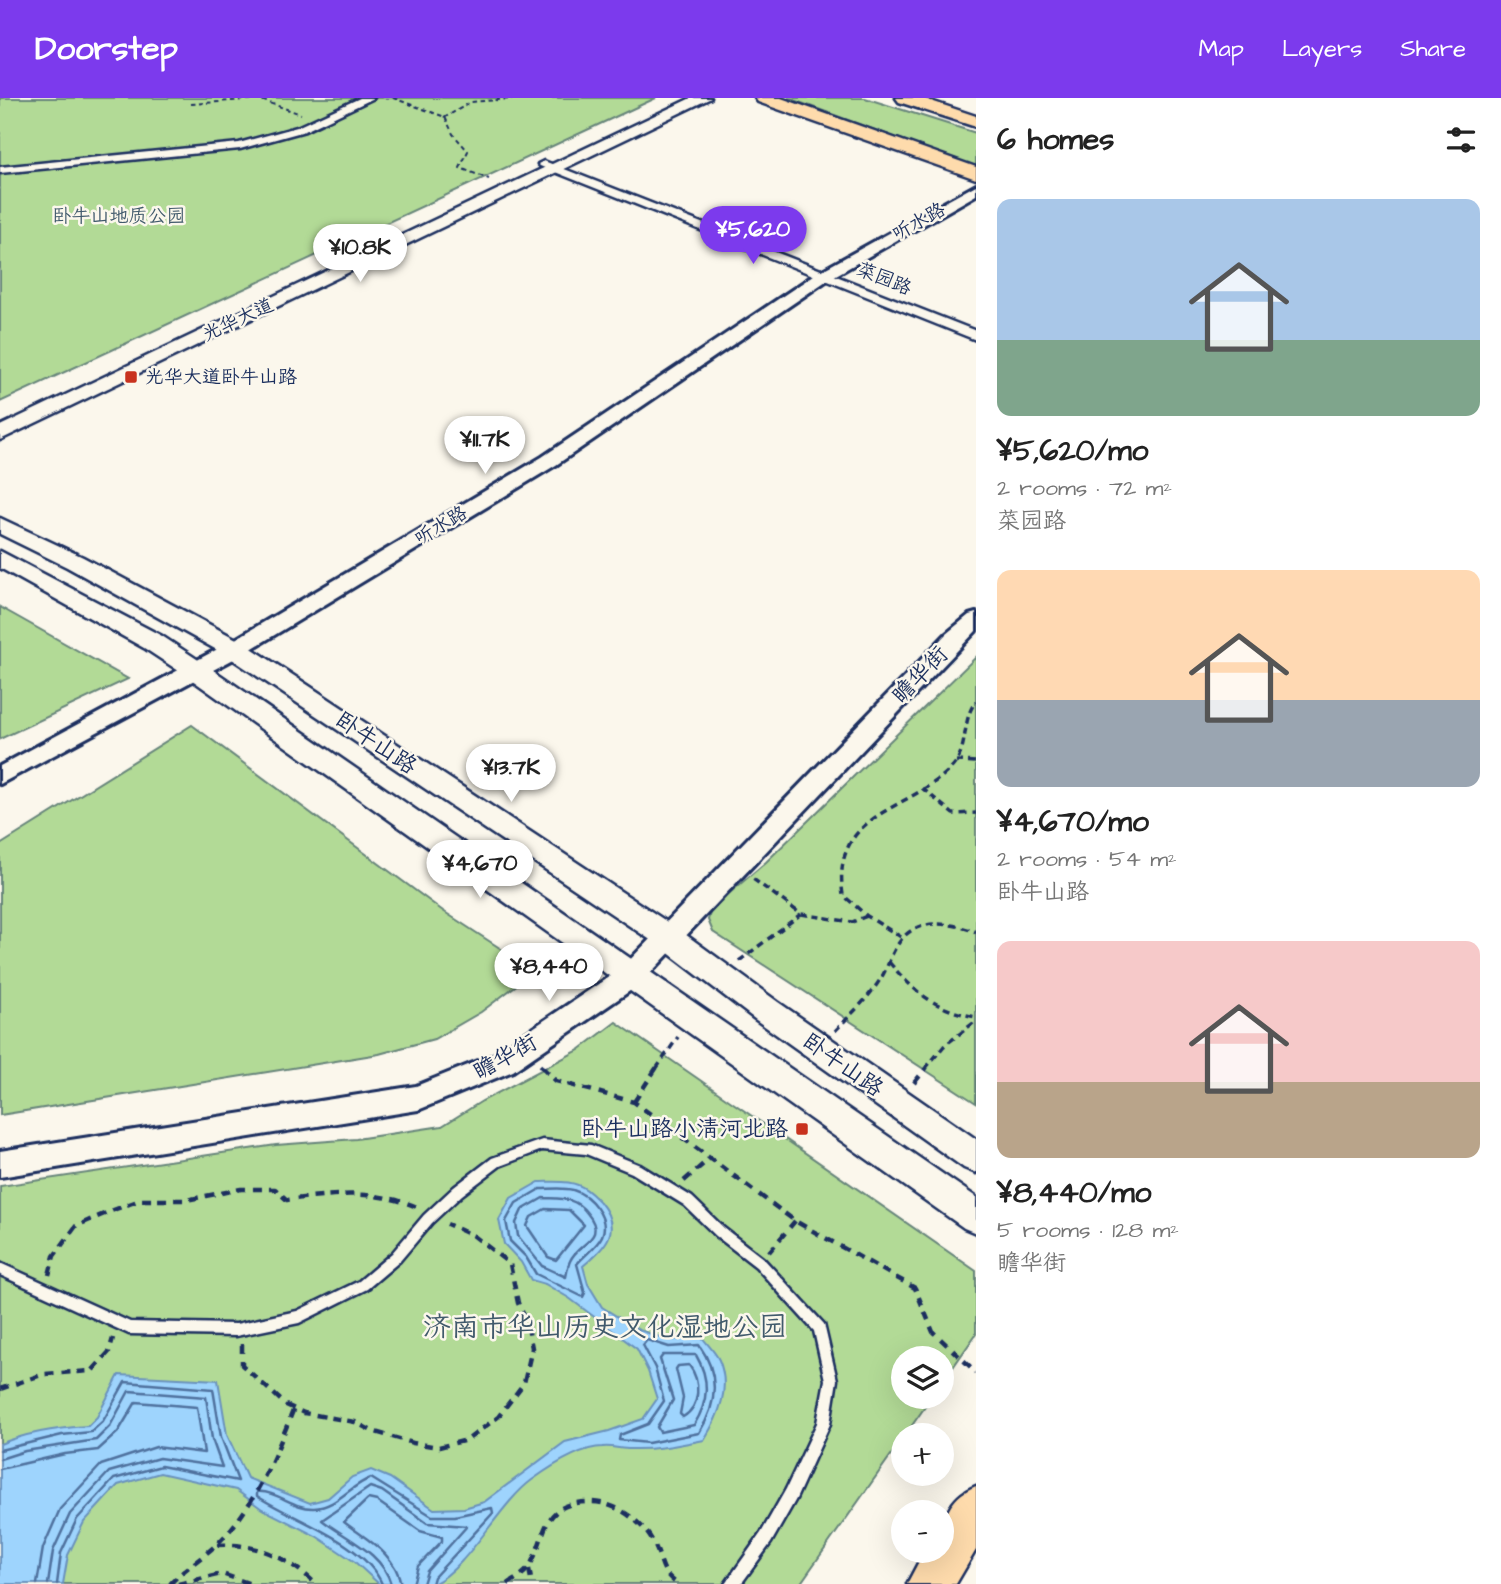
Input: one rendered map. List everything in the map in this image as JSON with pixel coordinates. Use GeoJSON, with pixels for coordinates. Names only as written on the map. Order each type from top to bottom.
{"type":"FeatureCollection","features":[{"type":"Feature","properties":{"kind":"main road","name":"光华大道"},"geometry":{"type":"LineString","coordinates":[[0,434],[549,167],[684,98]]}},
{"type":"Feature","properties":{"kind":"main road","name":"光华大道"},"geometry":{"type":"LineString","coordinates":[[0,417],[703,98]]}},
{"type":"Feature","properties":{"kind":"main road"},"geometry":{"type":"LineString","coordinates":[[764,98],[976,173]]}},
{"type":"Feature","properties":{"kind":"main road"},"geometry":{"type":"LineString","coordinates":[[905,98],[976,122]]}},
{"type":"Feature","properties":{"kind":"main road","name":"卧牛山路"},"geometry":{"type":"LineString","coordinates":[[0,525],[75,562],[235,649],[667,937],[976,1158]]}},
{"type":"Feature","properties":{"kind":"main road"},"geometry":{"type":"LineString","coordinates":[[0,558],[153,642],[197,671],[976,1217]]}},
{"type":"Feature","properties":{"kind":"main road"},"geometry":{"type":"LineString","coordinates":[[930,1584],[976,1508]]}},
{"type":"Feature","properties":{"kind":"street"},"geometry":{"type":"LineString","coordinates":[[0,170],[240,146],[273,138],[329,118],[369,98]]}},
{"type":"Feature","properties":{"kind":"street","name":"菜园路"},"geometry":{"type":"LineString","coordinates":[[549,167],[976,336]]}},
{"type":"Feature","properties":{"kind":"street","name":"听水路"},"geometry":{"type":"LineString","coordinates":[[0,776],[197,671],[549,461],[823,276],[976,190]]}},
{"type":"Feature","properties":{"kind":"street","name":"瞻华街"},"geometry":{"type":"LineString","coordinates":[[0,1164],[418,1098],[503,1063],[631,976],[976,620]]}},
{"type":"Feature","properties":{"kind":"lane"},"geometry":{"type":"LineString","coordinates":[[0,1269],[129,1328],[236,1331],[299,1317],[363,1285],[396,1257],[428,1219],[458,1191],[496,1162],[542,1145],[586,1149],[636,1169],[688,1201],[720,1232],[760,1263],[820,1328],[831,1380],[823,1424],[791,1494],[766,1538],[732,1584]]}},
{"type":"Feature","properties":{"kind":"path"},"geometry":{"type":"LineString","coordinates":[[191,104],[207,105],[242,98],[258,99],[295,113],[329,118]]}},
{"type":"Feature","properties":{"kind":"path"},"geometry":{"type":"LineString","coordinates":[[392,98],[444,117],[453,127],[456,141]]}},
{"type":"Feature","properties":{"kind":"path"},"geometry":{"type":"LineString","coordinates":[[444,117],[461,107],[494,98]]}},
{"type":"Feature","properties":{"kind":"path"},"geometry":{"type":"LineString","coordinates":[[444,117],[471,102],[524,98]]}},
{"type":"Feature","properties":{"kind":"path"},"geometry":{"type":"LineString","coordinates":[[444,117],[453,134],[468,151],[460,168],[489,179]]}},
{"type":"Feature","properties":{"kind":"path"},"geometry":{"type":"LineString","coordinates":[[901,937],[867,916],[843,895],[840,868],[848,845],[895,802],[943,774],[956,761],[959,757],[962,732],[975,703]]}},
{"type":"Feature","properties":{"kind":"path"},"geometry":{"type":"LineString","coordinates":[[956,761],[976,762]]}},
{"type":"Feature","properties":{"kind":"path"},"geometry":{"type":"LineString","coordinates":[[922,788],[953,814],[976,813]]}},
{"type":"Feature","properties":{"kind":"path"},"geometry":{"type":"LineString","coordinates":[[735,867],[801,914],[852,922],[867,916]]}},
{"type":"Feature","properties":{"kind":"path"},"geometry":{"type":"LineString","coordinates":[[720,976],[801,914]]}},
{"type":"Feature","properties":{"kind":"path"},"geometry":{"type":"LineString","coordinates":[[820,1049],[880,979],[901,937],[923,925],[943,924],[965,927],[976,932]]}},
{"type":"Feature","properties":{"kind":"path"},"geometry":{"type":"LineString","coordinates":[[889,962],[924,1002],[950,1014],[976,1019]]}},
{"type":"Feature","properties":{"kind":"path"},"geometry":{"type":"LineString","coordinates":[[634,1102],[691,1017]]}},
{"type":"Feature","properties":{"kind":"path"},"geometry":{"type":"LineString","coordinates":[[898,1103],[944,1046],[976,1019]]}},
{"type":"Feature","properties":{"kind":"path"},"geometry":{"type":"LineString","coordinates":[[524,1048],[556,1081],[634,1102],[795,1221],[915,1288],[933,1332],[976,1372]]}},
{"type":"Feature","properties":{"kind":"path"},"geometry":{"type":"LineString","coordinates":[[672,1191],[709,1159]]}},
{"type":"Feature","properties":{"kind":"path"},"geometry":{"type":"LineString","coordinates":[[760,1263],[795,1221]]}},
{"type":"Feature","properties":{"kind":"path"},"geometry":{"type":"LineString","coordinates":[[0,1389],[44,1374],[92,1371],[109,1352]]}},
{"type":"Feature","properties":{"kind":"path"},"geometry":{"type":"LineString","coordinates":[[170,1584],[180,1572],[216,1545],[237,1518],[274,1459],[294,1408]]}},
{"type":"Feature","properties":{"kind":"path"},"geometry":{"type":"LineString","coordinates":[[532,1584],[529,1569],[540,1531],[564,1507],[587,1502],[611,1504],[639,1526],[655,1544],[665,1581],[678,1584]]}},
{"type":"Feature","properties":{"kind":"path"},"geometry":{"type":"LineString","coordinates":[[216,1545],[242,1542],[279,1556],[316,1584]]}},
{"type":"Feature","properties":{"kind":"path"},"geometry":{"type":"LineString","coordinates":[[508,1584],[529,1569]]}},
{"type":"Feature","properties":{"kind":"path"},"geometry":{"type":"LineString","coordinates":[[178,1584],[222,1574],[251,1584]]}},
{"type":"Feature","properties":{"kind":"green space","name":"卧牛山地质公园"},"geometry":{"type":"Polygon","coordinates":[[[0,98],[656,98],[0,402],[0,98]]]}},
{"type":"Feature","properties":{"kind":"green space"},"geometry":{"type":"Polygon","coordinates":[[[788,98],[865,98],[976,133],[976,167],[788,98]]]}},
{"type":"Feature","properties":{"kind":"green space"},"geometry":{"type":"Polygon","coordinates":[[[0,607],[128,679],[0,739],[0,607]]]}},
{"type":"Feature","properties":{"kind":"green space"},"geometry":{"type":"Polygon","coordinates":[[[976,657],[976,1103],[713,932],[708,920],[711,909],[766,862],[976,657]]]}},
{"type":"Feature","properties":{"kind":"green space"},"geometry":{"type":"Polygon","coordinates":[[[192,725],[443,911],[535,971],[481,1012],[434,1039],[379,1054],[0,1115],[0,845],[192,725]]]}},
{"type":"Feature","properties":{"kind":"green space","name":"济南市华山历史文化湿地公园"},"geometry":{"type":"Polygon","coordinates":[[[616,1022],[976,1271],[976,1334],[954,1366],[954,1346],[891,1346],[891,1409],[924,1409],[914,1423],[891,1423],[891,1455],[800,1584],[0,1584],[0,1186],[276,1145],[356,1139],[442,1126],[482,1101],[579,1050],[616,1022]]]}},
{"type":"Feature","properties":{"kind":"water"},"geometry":{"type":"Polygon","coordinates":[[[539,1182],[564,1182],[581,1186],[600,1202],[607,1212],[611,1230],[609,1237],[599,1252],[583,1266],[588,1284],[602,1307],[639,1330],[670,1340],[702,1337],[717,1357],[724,1381],[722,1402],[704,1440],[649,1449],[594,1448],[566,1459],[539,1475],[520,1491],[459,1564],[433,1584],[379,1584],[355,1562],[316,1536],[262,1509],[236,1490],[160,1473],[118,1485],[84,1522],[68,1555],[63,1584],[0,1584],[0,1444],[43,1431],[88,1426],[97,1417],[119,1375],[218,1380],[227,1435],[247,1478],[310,1503],[328,1498],[352,1477],[371,1470],[390,1478],[434,1509],[464,1508],[484,1502],[565,1442],[643,1419],[657,1399],[637,1349],[569,1298],[545,1284],[531,1280],[521,1262],[504,1244],[499,1220],[511,1198],[539,1182]]]}},
{"type":"Feature","properties":{"kind":"place","name":"光华大道卧牛山路"},"geometry":{"type":"Point","coordinates":[131,377]}},
{"type":"Feature","properties":{"kind":"place","name":"卧牛山路小清河北路"},"geometry":{"type":"Point","coordinates":[802,1129]}}]}
